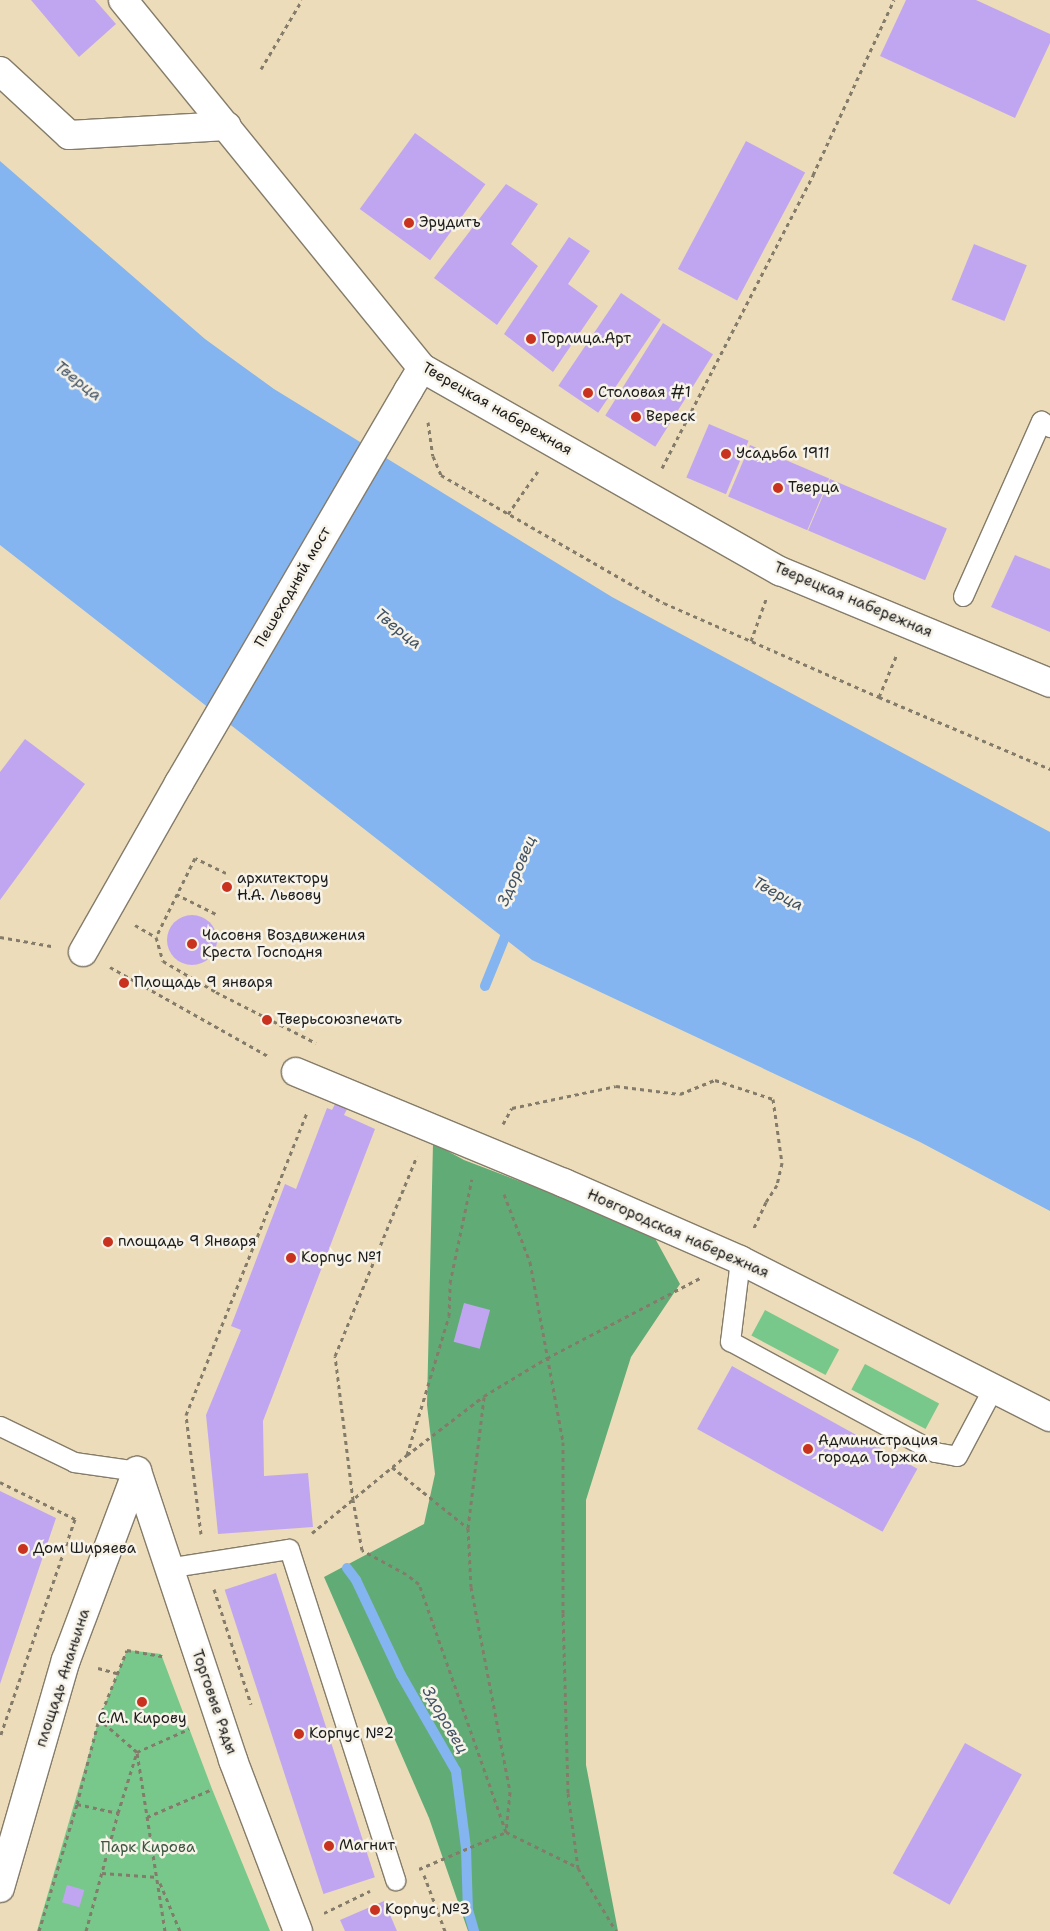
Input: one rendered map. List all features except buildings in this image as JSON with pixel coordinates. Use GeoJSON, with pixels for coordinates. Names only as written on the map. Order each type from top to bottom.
{"type":"FeatureCollection","features":[{"type":"Feature","properties":{"kind":"street","name":"Тверецкая набережная"},"geometry":{"type":"LineString","coordinates":[[122,0],[227,126],[422,368],[780,571],[1050,683]]}},
{"type":"Feature","properties":{"kind":"street"},"geometry":{"type":"LineString","coordinates":[[0,71],[69,135],[227,126]]}},
{"type":"Feature","properties":{"kind":"street","name":"Пешеходный мост"},"geometry":{"type":"LineString","coordinates":[[83,952],[179,783],[422,368]]}},
{"type":"Feature","properties":{"kind":"street","name":"Новгородская набережная"},"geometry":{"type":"LineString","coordinates":[[308,1077],[488,1151],[740,1260],[1050,1417]]}},
{"type":"Feature","properties":{"kind":"street","name":"Торговые Ряды"},"geometry":{"type":"LineString","coordinates":[[137,1471],[167,1568],[233,1760],[298,1931]]}},
{"type":"Feature","properties":{"kind":"street","name":"площадь Ананьина"},"geometry":{"type":"LineString","coordinates":[[0,1888],[7,1829],[66,1660],[137,1471]]}},
{"type":"Feature","properties":{"kind":"lane"},"geometry":{"type":"LineString","coordinates":[[963,596],[1041,421],[1050,427]]}},
{"type":"Feature","properties":{"kind":"lane"},"geometry":{"type":"LineString","coordinates":[[740,1260],[730,1341],[935,1452],[957,1456],[993,1388]]}},
{"type":"Feature","properties":{"kind":"lane"},"geometry":{"type":"LineString","coordinates":[[0,1426],[74,1462],[137,1471]]}},
{"type":"Feature","properties":{"kind":"lane"},"geometry":{"type":"LineString","coordinates":[[167,1568],[204,1560],[289,1548],[395,1880]]}},
{"type":"Feature","properties":{"kind":"path"},"geometry":{"type":"LineString","coordinates":[[261,69],[302,0]]}},
{"type":"Feature","properties":{"kind":"path"},"geometry":{"type":"LineString","coordinates":[[648,496],[813,175],[894,0]]}},
{"type":"Feature","properties":{"kind":"path"},"geometry":{"type":"LineString","coordinates":[[427,419],[432,456],[441,475],[664,603],[1050,769]]}},
{"type":"Feature","properties":{"kind":"path"},"geometry":{"type":"LineString","coordinates":[[508,514],[541,466]]}},
{"type":"Feature","properties":{"kind":"path"},"geometry":{"type":"LineString","coordinates":[[751,641],[767,595]]}},
{"type":"Feature","properties":{"kind":"path"},"geometry":{"type":"LineString","coordinates":[[879,697],[900,646]]}},
{"type":"Feature","properties":{"kind":"path"},"geometry":{"type":"LineString","coordinates":[[226,874],[195,858],[156,937],[163,961],[216,992],[318,1044]]}},
{"type":"Feature","properties":{"kind":"path"},"geometry":{"type":"LineString","coordinates":[[176,894],[216,914]]}},
{"type":"Feature","properties":{"kind":"path"},"geometry":{"type":"LineString","coordinates":[[0,937],[83,952],[308,1077],[186,1415],[204,1560],[253,1709]]}},
{"type":"Feature","properties":{"kind":"path"},"geometry":{"type":"LineString","coordinates":[[407,1455],[449,1316],[450,1283],[472,1178],[512,1108],[616,1086],[680,1094],[715,1080],[773,1099],[782,1163],[778,1185],[766,1202],[740,1260]]}},
{"type":"Feature","properties":{"kind":"path"},"geometry":{"type":"LineString","coordinates":[[428,1127],[335,1356],[353,1500],[362,1550],[406,1574],[419,1584],[506,1832],[578,1868]]}},
{"type":"Feature","properties":{"kind":"path"},"geometry":{"type":"LineString","coordinates":[[488,1151],[530,1262],[563,1442],[563,1613],[568,1794],[578,1868],[616,1931]]}},
{"type":"Feature","properties":{"kind":"path"},"geometry":{"type":"LineString","coordinates":[[289,1548],[319,1529],[392,1467],[484,1396],[548,1358],[691,1283]]}},
{"type":"Feature","properties":{"kind":"path"},"geometry":{"type":"LineString","coordinates":[[484,1396],[468,1528],[471,1587],[510,1792],[506,1832]]}},
{"type":"Feature","properties":{"kind":"path"},"geometry":{"type":"LineString","coordinates":[[392,1467],[468,1528]]}},
{"type":"Feature","properties":{"kind":"path"},"geometry":{"type":"LineString","coordinates":[[0,1482],[75,1520],[0,1736]]}},
{"type":"Feature","properties":{"kind":"path"},"geometry":{"type":"LineString","coordinates":[[39,1931],[77,1804],[99,1719],[117,1673]]}},
{"type":"Feature","properties":{"kind":"path"},"geometry":{"type":"LineString","coordinates":[[99,1719],[137,1752],[165,1931]]}},
{"type":"Feature","properties":{"kind":"path"},"geometry":{"type":"LineString","coordinates":[[86,1931],[118,1813],[137,1752],[189,1729]]}},
{"type":"Feature","properties":{"kind":"path"},"geometry":{"type":"LineString","coordinates":[[147,1818],[212,1789]]}},
{"type":"Feature","properties":{"kind":"path"},"geometry":{"type":"LineString","coordinates":[[77,1804],[118,1813]]}},
{"type":"Feature","properties":{"kind":"path"},"geometry":{"type":"LineString","coordinates":[[462,1851],[506,1832]]}},
{"type":"Feature","properties":{"kind":"path"},"geometry":{"type":"LineString","coordinates":[[102,1873],[158,1878]]}},
{"type":"Feature","properties":{"kind":"path"},"geometry":{"type":"LineString","coordinates":[[158,1878],[180,1931]]}},
{"type":"Feature","properties":{"kind":"green space"},"geometry":{"type":"Polygon","coordinates":[[[433,1143],[464,1160],[651,1231],[680,1284],[631,1357],[586,1500],[586,1765],[618,1931],[468,1931],[429,1818],[324,1577],[424,1524],[435,1474],[427,1405],[433,1143]]]}},
{"type":"Feature","properties":{"kind":"green space"},"geometry":{"type":"Polygon","coordinates":[[[765,1310],[839,1349],[826,1375],[751,1336],[765,1310]]]}},
{"type":"Feature","properties":{"kind":"green space"},"geometry":{"type":"Polygon","coordinates":[[[865,1364],[939,1403],[926,1429],[851,1390],[865,1364]]]}},
{"type":"Feature","properties":{"kind":"green space","name":"Парк Кирова"},"geometry":{"type":"Polygon","coordinates":[[[127,1650],[161,1654],[212,1789],[270,1931],[37,1931],[99,1719],[127,1650]]]}},
{"type":"Feature","properties":{"kind":"water"},"geometry":{"type":"Polygon","coordinates":[[[0,161],[205,339],[274,389],[612,597],[1050,832],[1050,1211],[920,1142],[532,960],[0,545],[0,161]]]}},
{"type":"Feature","properties":{"kind":"waterway","name":"Здоровец"},"geometry":{"type":"LineString","coordinates":[[485,986],[509,927]]}},
{"type":"Feature","properties":{"kind":"waterway","name":"Здоровец"},"geometry":{"type":"LineString","coordinates":[[347,1568],[356,1580],[401,1675],[456,1771],[466,1848],[468,1910],[474,1931]]}},
{"type":"Feature","properties":{"kind":"place","name":"Эрудитъ"},"geometry":{"type":"Point","coordinates":[409,223]}},
{"type":"Feature","properties":{"kind":"place","name":"Горлица.Арт"},"geometry":{"type":"Point","coordinates":[531,339]}},
{"type":"Feature","properties":{"kind":"place","name":"Столовая #1"},"geometry":{"type":"Point","coordinates":[588,393]}},
{"type":"Feature","properties":{"kind":"place","name":"Вереск"},"geometry":{"type":"Point","coordinates":[636,417]}},
{"type":"Feature","properties":{"kind":"place","name":"Усадьба 1911"},"geometry":{"type":"Point","coordinates":[726,454]}},
{"type":"Feature","properties":{"kind":"place","name":"Тверца"},"geometry":{"type":"Point","coordinates":[778,488]}},
{"type":"Feature","properties":{"kind":"place","name":"архитектору Н.А. Львову"},"geometry":{"type":"Point","coordinates":[227,887]}},
{"type":"Feature","properties":{"kind":"place","name":"Часовня Воздвижения Креста Господня"},"geometry":{"type":"Point","coordinates":[192,944]}},
{"type":"Feature","properties":{"kind":"place","name":"Площадь 9 января"},"geometry":{"type":"Point","coordinates":[124,983]}},
{"type":"Feature","properties":{"kind":"place","name":"Тверьсоюзпечать"},"geometry":{"type":"Point","coordinates":[267,1020]}},
{"type":"Feature","properties":{"kind":"place","name":"площадь 9 Января"},"geometry":{"type":"Point","coordinates":[108,1242]}},
{"type":"Feature","properties":{"kind":"place","name":"Корпус №1"},"geometry":{"type":"Point","coordinates":[291,1258]}},
{"type":"Feature","properties":{"kind":"place","name":"Администрация города Торжка"},"geometry":{"type":"Point","coordinates":[808,1449]}},
{"type":"Feature","properties":{"kind":"place","name":"Дом Ширяева"},"geometry":{"type":"Point","coordinates":[23,1549]}},
{"type":"Feature","properties":{"kind":"place","name":"С.М. Кирову"},"geometry":{"type":"Point","coordinates":[142,1702]}},
{"type":"Feature","properties":{"kind":"place","name":"Корпус №2"},"geometry":{"type":"Point","coordinates":[299,1734]}},
{"type":"Feature","properties":{"kind":"place","name":"Магнит"},"geometry":{"type":"Point","coordinates":[329,1846]}},
{"type":"Feature","properties":{"kind":"place","name":"Корпус №3"},"geometry":{"type":"Point","coordinates":[375,1910]}}]}
